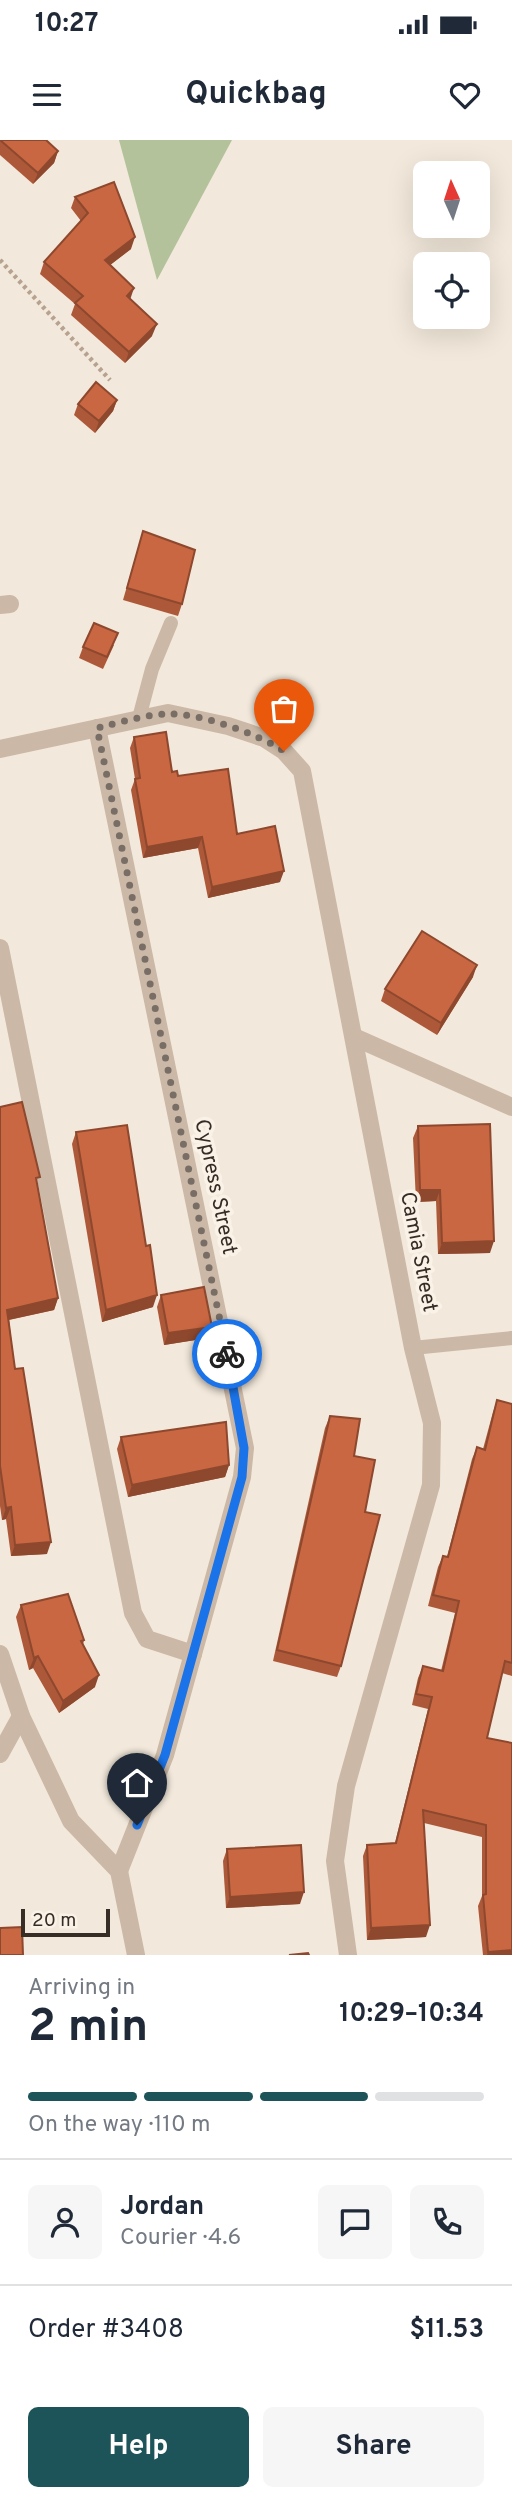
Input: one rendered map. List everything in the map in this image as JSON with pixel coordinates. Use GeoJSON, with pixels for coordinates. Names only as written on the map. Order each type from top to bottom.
{"type":"FeatureCollection","features":[{"type":"Feature","properties":{"kind":"street","name":"Camia Street"},"geometry":{"type":"LineString","coordinates":[[0,748],[168,713],[228,726],[264,738],[284,751],[302,771],[413,1348],[432,1423],[431,1485],[346,1786],[335,1861],[348,1955]]}},
{"type":"Feature","properties":{"kind":"street","name":"Cypress Street"},"geometry":{"type":"LineString","coordinates":[[97,728],[244,1448],[242,1477],[165,1755],[119,1871]]}},
{"type":"Feature","properties":{"kind":"street"},"geometry":{"type":"LineString","coordinates":[[0,948],[134,1613],[147,1640],[193,1654]]}},
{"type":"Feature","properties":{"kind":"street"},"geometry":{"type":"LineString","coordinates":[[354,1037],[512,1107]]}},
{"type":"Feature","properties":{"kind":"street"},"geometry":{"type":"LineString","coordinates":[[0,1654],[21,1716],[71,1821],[119,1871],[136,1955]]}},
{"type":"Feature","properties":{"kind":"street"},"geometry":{"type":"LineString","coordinates":[[0,1754],[21,1716]]}},
{"type":"Feature","properties":{"kind":"lane"},"geometry":{"type":"LineString","coordinates":[[139,719],[152,669],[171,623]]}},
{"type":"Feature","properties":{"kind":"lane"},"geometry":{"type":"LineString","coordinates":[[413,1348],[512,1338]]}},
{"type":"Feature","properties":{"kind":"path"},"geometry":{"type":"LineString","coordinates":[[0,260],[110,380]]}},
{"type":"Feature","properties":{"kind":"green space"},"geometry":{"type":"Polygon","coordinates":[[[119,140],[232,140],[157,280],[119,140]]]}},
{"type":"Feature","properties":{"kind":"building"},"geometry":{"type":"Polygon","coordinates":[[[0,140],[46,140],[58,151],[38,173],[0,140]]]}},
{"type":"Feature","properties":{"kind":"building"},"geometry":{"type":"Polygon","coordinates":[[[114,182],[135,237],[105,260],[134,288],[127,296],[157,324],[129,352],[75,303],[83,296],[44,262],[88,213],[75,197],[114,182]]]}},
{"type":"Feature","properties":{"kind":"building"},"geometry":{"type":"Polygon","coordinates":[[[96,382],[117,400],[99,421],[78,404],[96,382]]]}},
{"type":"Feature","properties":{"kind":"building"},"geometry":{"type":"Polygon","coordinates":[[[143,531],[195,550],[182,604],[127,588],[143,531]]]}},
{"type":"Feature","properties":{"kind":"building"},"geometry":{"type":"Polygon","coordinates":[[[94,623],[118,633],[107,657],[83,647],[94,623]]]}},
{"type":"Feature","properties":{"kind":"building"},"geometry":{"type":"Polygon","coordinates":[[[166,732],[172,772],[177,771],[178,776],[228,769],[237,834],[275,826],[284,871],[212,887],[202,837],[147,847],[135,779],[140,778],[134,737],[166,732]]]}},
{"type":"Feature","properties":{"kind":"building"},"geometry":{"type":"Polygon","coordinates":[[[422,931],[477,965],[441,1023],[385,989],[422,931]]]}},
{"type":"Feature","properties":{"kind":"building"},"geometry":{"type":"Polygon","coordinates":[[[22,1102],[40,1177],[36,1178],[58,1298],[7,1310],[15,1369],[23,1368],[51,1542],[15,1545],[11,1507],[6,1508],[0,1466],[0,1107],[22,1102]]]}},
{"type":"Feature","properties":{"kind":"building"},"geometry":{"type":"Polygon","coordinates":[[[490,1124],[494,1241],[442,1243],[440,1190],[420,1190],[418,1126],[490,1124]]]}},
{"type":"Feature","properties":{"kind":"building"},"geometry":{"type":"Polygon","coordinates":[[[127,1125],[146,1246],[150,1245],[157,1295],[106,1310],[76,1132],[127,1125]]]}},
{"type":"Feature","properties":{"kind":"building"},"geometry":{"type":"Polygon","coordinates":[[[204,1287],[212,1327],[168,1333],[161,1295],[204,1287]]]}},
{"type":"Feature","properties":{"kind":"building"},"geometry":{"type":"Polygon","coordinates":[[[497,1400],[512,1404],[512,1663],[505,1661],[487,1738],[512,1743],[512,1950],[488,1952],[483,1895],[486,1894],[486,1825],[423,1810],[430,1925],[371,1928],[367,1845],[396,1843],[432,1697],[416,1694],[423,1666],[443,1671],[459,1601],[433,1595],[443,1556],[448,1557],[477,1447],[485,1450],[497,1400]]]}},
{"type":"Feature","properties":{"kind":"building"},"geometry":{"type":"Polygon","coordinates":[[[330,1416],[360,1419],[354,1456],[375,1460],[365,1512],[380,1515],[341,1666],[277,1650],[330,1416]]]}},
{"type":"Feature","properties":{"kind":"building"},"geometry":{"type":"Polygon","coordinates":[[[226,1422],[229,1465],[132,1485],[121,1437],[226,1422]]]}},
{"type":"Feature","properties":{"kind":"building"},"geometry":{"type":"Polygon","coordinates":[[[68,1594],[84,1640],[81,1641],[99,1675],[63,1701],[38,1656],[34,1658],[21,1605],[68,1594]]]}},
{"type":"Feature","properties":{"kind":"building"},"geometry":{"type":"Polygon","coordinates":[[[301,1845],[304,1892],[230,1897],[227,1849],[301,1845]]]}},
{"type":"Feature","properties":{"kind":"building"},"geometry":{"type":"Polygon","coordinates":[[[22,1927],[23,1955],[0,1955],[0,1928],[22,1927]]]}},
{"type":"Feature","properties":{"kind":"way so far"},"geometry":{"type":"LineString","coordinates":[[227,1354],[97,728],[168,713],[228,726],[264,738],[284,751]]}},
{"type":"Feature","properties":{"kind":"route"},"geometry":{"type":"LineString","coordinates":[[137,1825],[165,1755],[242,1477],[244,1448],[227,1354]]}}]}
